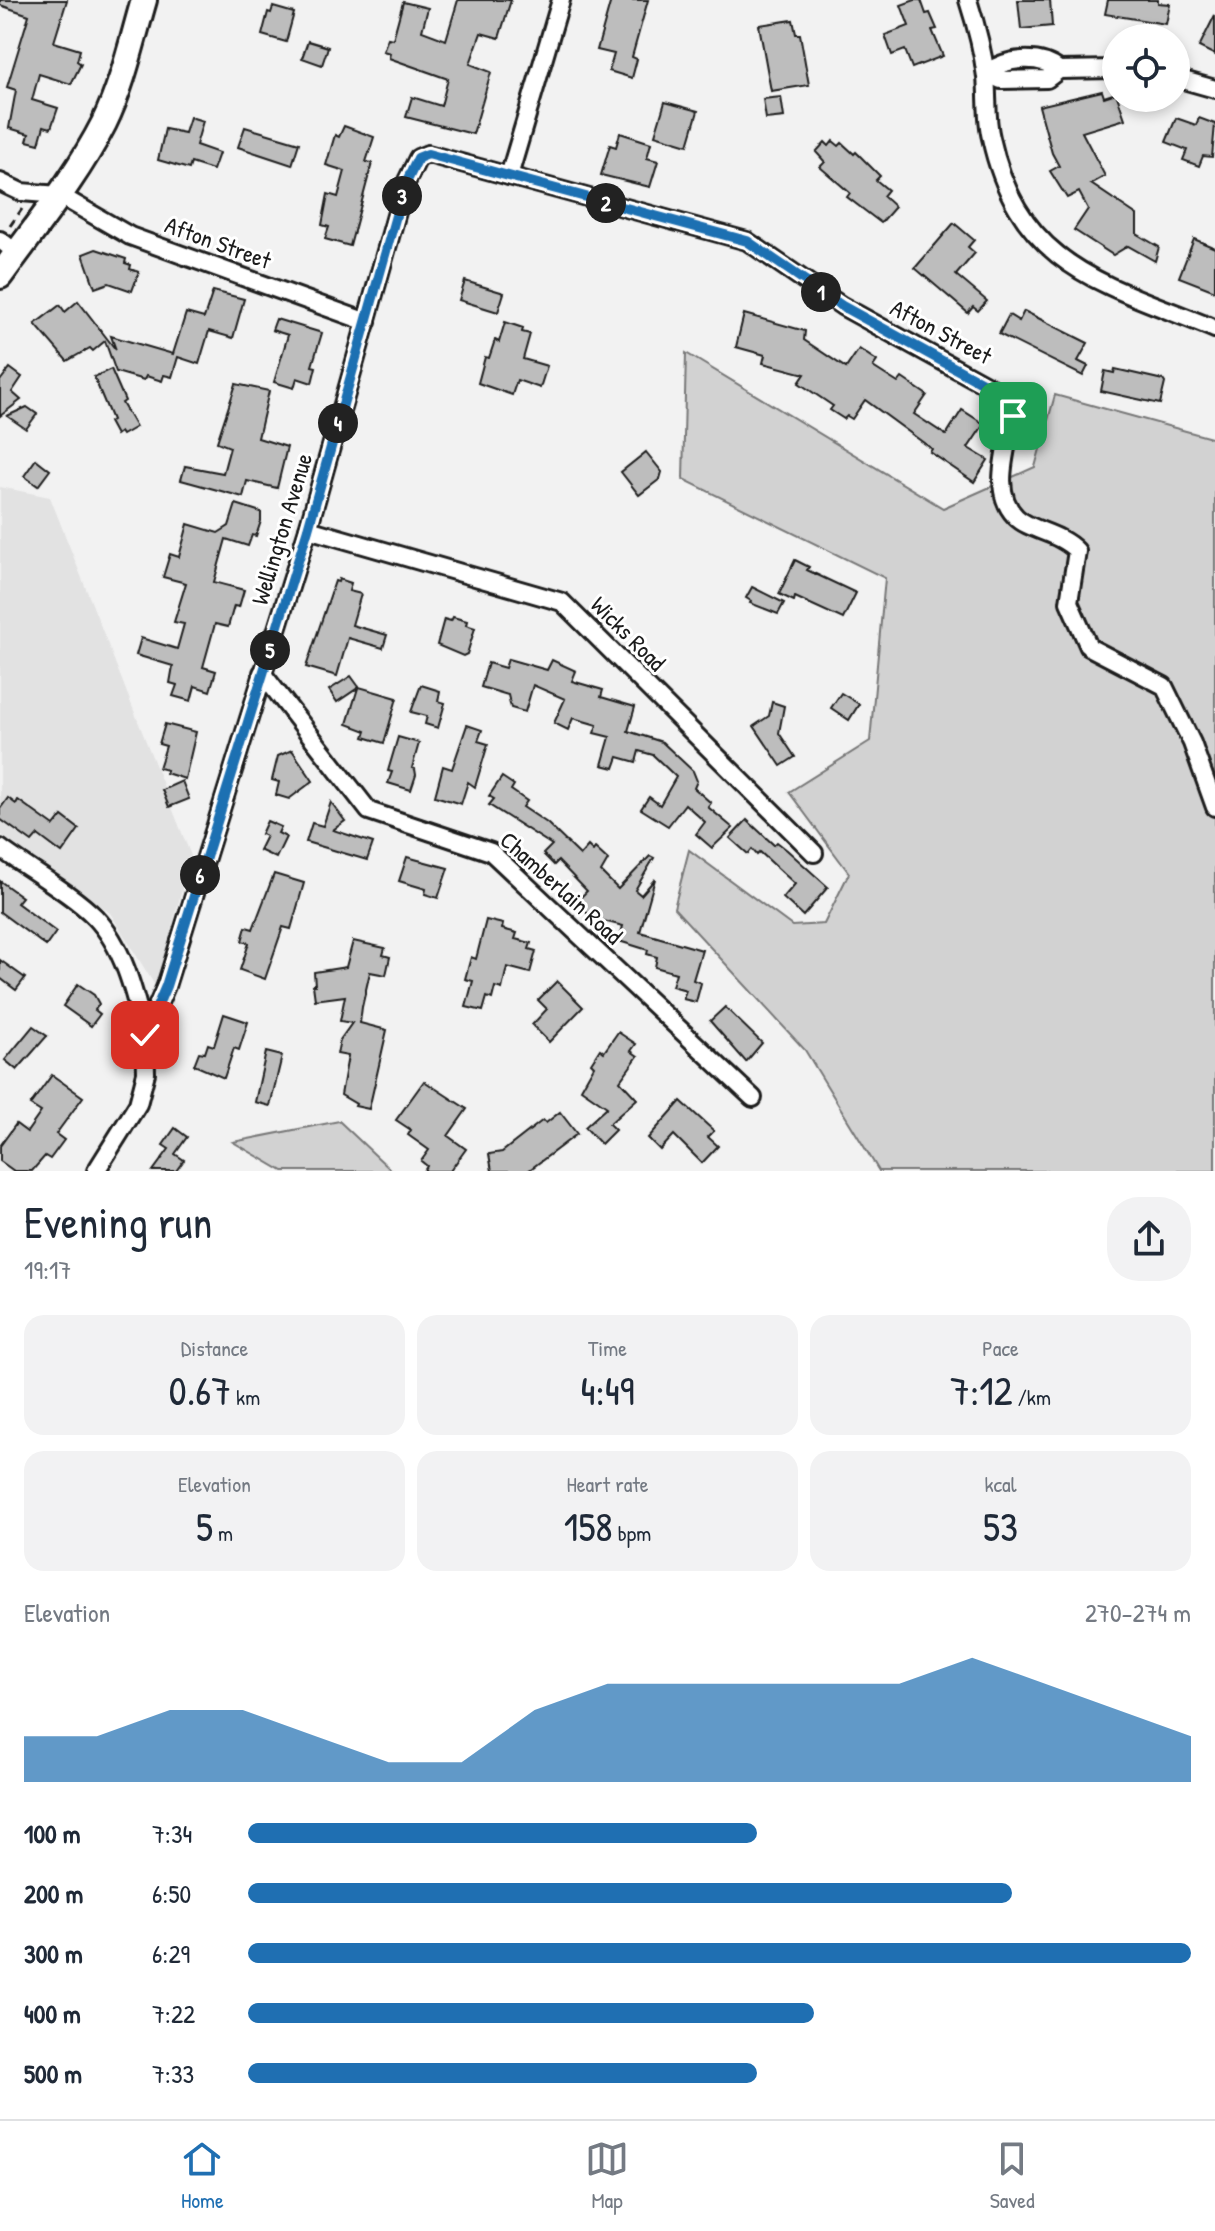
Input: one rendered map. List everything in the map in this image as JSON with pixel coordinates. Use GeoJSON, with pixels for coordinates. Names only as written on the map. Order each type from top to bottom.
{"type":"FeatureCollection","features":[{"type":"Feature","properties":{"kind":"main road"},"geometry":{"type":"LineString","coordinates":[[5,257],[59,195],[105,121],[122,79],[144,0]]}},
{"type":"Feature","properties":{"kind":"street"},"geometry":{"type":"LineString","coordinates":[[509,176],[561,0]]}},
{"type":"Feature","properties":{"kind":"street"},"geometry":{"type":"LineString","coordinates":[[968,0],[986,73],[990,138],[1022,219],[1062,261],[1084,275],[1215,329]]}},
{"type":"Feature","properties":{"kind":"street"},"geometry":{"type":"LineString","coordinates":[[986,73],[1000,62],[1047,60],[1059,70],[1102,69]]}},
{"type":"Feature","properties":{"kind":"street"},"geometry":{"type":"LineString","coordinates":[[1190,82],[1215,89]]}},
{"type":"Feature","properties":{"kind":"street","name":"Wellington Avenue"},"geometry":{"type":"LineString","coordinates":[[96,1171],[138,1104],[146,1073],[145,1035],[166,986],[308,529],[404,187],[418,158],[428,154],[509,176]]}},
{"type":"Feature","properties":{"kind":"street","name":"Afton Street"},"geometry":{"type":"LineString","coordinates":[[509,176],[747,241],[842,306],[1013,400],[1000,486],[1016,517],[1066,540],[1077,551],[1069,602],[1089,647],[1164,686],[1192,743],[1215,807]]}},
{"type":"Feature","properties":{"kind":"street"},"geometry":{"type":"LineString","coordinates":[[0,182],[21,192],[59,195]]}},
{"type":"Feature","properties":{"kind":"street","name":"Afton Street"},"geometry":{"type":"LineString","coordinates":[[59,195],[130,236],[367,322]]}},
{"type":"Feature","properties":{"kind":"street","name":"Wicks Road"},"geometry":{"type":"LineString","coordinates":[[308,529],[562,602],[814,853]]}},
{"type":"Feature","properties":{"kind":"street","name":"Chamberlain Road"},"geometry":{"type":"LineString","coordinates":[[262,673],[369,811],[491,852],[753,1098]]}},
{"type":"Feature","properties":{"kind":"street"},"geometry":{"type":"LineString","coordinates":[[0,848],[94,916],[120,957],[136,997],[145,1035]]}},
{"type":"Feature","properties":{"kind":"path"},"geometry":{"type":"LineString","coordinates":[[5,257],[25,206]]}},
{"type":"Feature","properties":{"kind":"shaded area"},"geometry":{"type":"Polygon","coordinates":[[[686,353],[943,508],[1035,467],[1055,395],[1215,439],[1215,1171],[879,1171],[805,1050],[674,908],[689,850],[792,926],[824,924],[849,873],[789,792],[870,741],[885,578],[683,479],[686,353]]]}},
{"type":"Feature","properties":{"kind":"shaded area"},"geometry":{"type":"Polygon","coordinates":[[[0,487],[50,497],[191,856],[156,987],[110,913],[0,834],[0,487]]]}},
{"type":"Feature","properties":{"kind":"shaded area"},"geometry":{"type":"Polygon","coordinates":[[[339,1121],[392,1171],[283,1171],[233,1142],[339,1121]]]}},
{"type":"Feature","properties":{"kind":"building"},"geometry":{"type":"Polygon","coordinates":[[[0,0],[67,0],[54,42],[80,50],[77,61],[81,64],[71,84],[39,74],[32,100],[58,108],[51,128],[44,126],[39,144],[27,141],[29,134],[9,128],[16,90],[7,87],[29,15],[0,5],[0,0]]]}},
{"type":"Feature","properties":{"kind":"building"},"geometry":{"type":"Polygon","coordinates":[[[458,0],[511,0],[499,38],[481,33],[470,64],[491,72],[473,134],[406,117],[412,97],[441,106],[448,79],[389,58],[390,53],[383,51],[388,38],[393,39],[403,2],[428,8],[422,31],[446,40],[458,0]]]}},
{"type":"Feature","properties":{"kind":"building"},"geometry":{"type":"Polygon","coordinates":[[[611,0],[648,0],[632,57],[637,59],[632,78],[609,71],[614,54],[597,50],[611,0]]]}},
{"type":"Feature","properties":{"kind":"building"},"geometry":{"type":"Polygon","coordinates":[[[921,0],[926,14],[930,13],[937,29],[932,30],[943,56],[912,68],[905,50],[892,55],[885,35],[909,26],[901,5],[921,0]]]}},
{"type":"Feature","properties":{"kind":"building"},"geometry":{"type":"Polygon","coordinates":[[[1018,0],[1050,0],[1052,26],[1021,29],[1018,0]]]}},
{"type":"Feature","properties":{"kind":"building"},"geometry":{"type":"Polygon","coordinates":[[[1108,0],[1158,0],[1158,3],[1170,4],[1166,24],[1105,14],[1108,0]]]}},
{"type":"Feature","properties":{"kind":"building"},"geometry":{"type":"Polygon","coordinates":[[[273,7],[294,13],[286,42],[262,35],[268,12],[271,13],[273,7]]]}},
{"type":"Feature","properties":{"kind":"building"},"geometry":{"type":"Polygon","coordinates":[[[1215,15],[1215,55],[1199,47],[1215,15]]]}},
{"type":"Feature","properties":{"kind":"building"},"geometry":{"type":"Polygon","coordinates":[[[793,20],[796,34],[800,34],[809,85],[771,91],[759,25],[793,20]]]}},
{"type":"Feature","properties":{"kind":"building"},"geometry":{"type":"Polygon","coordinates":[[[308,41],[328,47],[322,65],[302,58],[308,41]]]}},
{"type":"Feature","properties":{"kind":"building"},"geometry":{"type":"Polygon","coordinates":[[[1102,91],[1102,112],[1123,112],[1125,119],[1082,132],[1105,176],[1091,184],[1137,215],[1137,234],[1159,247],[1155,261],[1128,246],[1113,255],[1074,230],[1088,209],[1079,192],[1067,198],[1050,171],[1059,166],[1052,153],[1039,106],[1102,91]]]}},
{"type":"Feature","properties":{"kind":"building"},"geometry":{"type":"Polygon","coordinates":[[[781,97],[784,117],[766,119],[763,99],[781,97]]]}},
{"type":"Feature","properties":{"kind":"building"},"geometry":{"type":"Polygon","coordinates":[[[665,102],[698,111],[688,145],[655,135],[665,102]]]}},
{"type":"Feature","properties":{"kind":"building"},"geometry":{"type":"Polygon","coordinates":[[[190,117],[203,121],[196,145],[219,153],[213,170],[191,163],[189,169],[158,160],[165,129],[185,133],[190,117]]]}},
{"type":"Feature","properties":{"kind":"building"},"geometry":{"type":"Polygon","coordinates":[[[1176,118],[1196,125],[1199,118],[1215,124],[1212,157],[1203,156],[1199,166],[1183,160],[1187,150],[1166,142],[1176,118]]]}},
{"type":"Feature","properties":{"kind":"building"},"geometry":{"type":"Polygon","coordinates":[[[344,126],[374,137],[366,162],[372,163],[350,246],[325,239],[329,227],[322,225],[328,194],[338,197],[345,171],[326,165],[335,135],[339,137],[344,126]]]}},
{"type":"Feature","properties":{"kind":"building"},"geometry":{"type":"Polygon","coordinates":[[[245,127],[299,143],[292,165],[238,147],[245,127]]]}},
{"type":"Feature","properties":{"kind":"building"},"geometry":{"type":"Polygon","coordinates":[[[620,133],[651,143],[647,158],[658,161],[650,187],[601,175],[610,145],[616,147],[620,133]]]}},
{"type":"Feature","properties":{"kind":"building"},"geometry":{"type":"Polygon","coordinates":[[[833,141],[839,146],[842,143],[854,154],[856,152],[880,176],[876,180],[888,190],[883,196],[895,207],[881,223],[847,197],[850,193],[820,167],[825,162],[816,152],[825,142],[829,146],[833,141]]]}},
{"type":"Feature","properties":{"kind":"building"},"geometry":{"type":"Polygon","coordinates":[[[954,223],[974,240],[968,247],[975,253],[956,275],[987,301],[978,311],[973,307],[968,313],[915,268],[954,223]]]}},
{"type":"Feature","properties":{"kind":"building"},"geometry":{"type":"Polygon","coordinates":[[[1194,239],[1215,248],[1215,291],[1179,277],[1194,239]]]}},
{"type":"Feature","properties":{"kind":"building"},"geometry":{"type":"Polygon","coordinates":[[[96,249],[126,259],[125,263],[131,265],[130,269],[139,272],[132,291],[109,283],[95,288],[83,254],[96,249]]]}},
{"type":"Feature","properties":{"kind":"building"},"geometry":{"type":"Polygon","coordinates":[[[465,281],[504,293],[498,312],[459,300],[465,281]]]}},
{"type":"Feature","properties":{"kind":"building"},"geometry":{"type":"Polygon","coordinates":[[[213,291],[244,299],[233,338],[209,331],[199,364],[178,357],[172,377],[164,375],[162,381],[146,376],[144,380],[116,372],[105,341],[93,351],[90,348],[67,361],[35,324],[60,305],[65,312],[78,301],[116,350],[111,336],[173,354],[186,313],[204,318],[213,291]]]}},
{"type":"Feature","properties":{"kind":"building"},"geometry":{"type":"Polygon","coordinates":[[[1024,311],[1088,343],[1078,361],[1088,366],[1083,376],[999,334],[1009,315],[1019,321],[1024,311]]]}},
{"type":"Feature","properties":{"kind":"building"},"geometry":{"type":"Polygon","coordinates":[[[744,314],[805,331],[804,340],[846,368],[859,349],[877,361],[873,367],[898,383],[902,378],[927,395],[914,414],[946,435],[962,410],[984,424],[968,448],[988,460],[974,482],[930,452],[932,449],[865,400],[852,419],[847,416],[844,419],[830,410],[833,406],[799,383],[805,374],[763,363],[765,355],[736,347],[744,314]]]}},
{"type":"Feature","properties":{"kind":"building"},"geometry":{"type":"Polygon","coordinates":[[[276,319],[322,333],[312,366],[316,367],[312,383],[297,378],[294,388],[274,382],[288,335],[272,330],[276,319]]]}},
{"type":"Feature","properties":{"kind":"building"},"geometry":{"type":"Polygon","coordinates":[[[505,322],[530,334],[523,359],[547,366],[540,388],[517,380],[512,395],[478,383],[485,357],[489,358],[495,340],[499,342],[505,322]]]}},
{"type":"Feature","properties":{"kind":"building"},"geometry":{"type":"Polygon","coordinates":[[[10,368],[22,377],[12,392],[21,400],[0,416],[0,381],[10,368]]]}},
{"type":"Feature","properties":{"kind":"building"},"geometry":{"type":"Polygon","coordinates":[[[111,369],[125,401],[122,403],[136,427],[122,435],[120,432],[116,435],[109,422],[112,420],[94,377],[111,369]]]}},
{"type":"Feature","properties":{"kind":"building"},"geometry":{"type":"Polygon","coordinates":[[[1115,369],[1163,380],[1160,404],[1101,391],[1105,371],[1114,373],[1115,369]]]}},
{"type":"Feature","properties":{"kind":"building"},"geometry":{"type":"Polygon","coordinates":[[[236,384],[269,391],[258,438],[287,447],[277,488],[247,481],[243,497],[181,480],[185,466],[223,473],[230,447],[217,442],[236,384]]]}},
{"type":"Feature","properties":{"kind":"building"},"geometry":{"type":"Polygon","coordinates":[[[27,407],[37,414],[26,429],[7,416],[27,407]]]}},
{"type":"Feature","properties":{"kind":"building"},"geometry":{"type":"Polygon","coordinates":[[[646,452],[662,472],[660,479],[639,495],[621,472],[646,452]]]}},
{"type":"Feature","properties":{"kind":"building"},"geometry":{"type":"Polygon","coordinates":[[[36,459],[50,470],[38,486],[24,476],[36,459]]]}},
{"type":"Feature","properties":{"kind":"building"},"geometry":{"type":"Polygon","coordinates":[[[236,504],[261,512],[261,521],[256,536],[252,535],[248,546],[226,539],[214,582],[244,590],[239,607],[234,606],[228,627],[215,624],[203,667],[216,671],[210,691],[195,686],[191,701],[173,696],[177,685],[170,683],[173,666],[136,655],[141,638],[177,649],[184,624],[174,622],[186,583],[163,577],[170,554],[179,557],[188,524],[218,533],[229,526],[236,504]]]}},
{"type":"Feature","properties":{"kind":"building"},"geometry":{"type":"Polygon","coordinates":[[[795,560],[809,567],[807,570],[856,593],[843,619],[795,597],[794,601],[779,594],[795,560]]]}},
{"type":"Feature","properties":{"kind":"building"},"geometry":{"type":"Polygon","coordinates":[[[339,579],[351,583],[349,591],[361,594],[352,625],[387,635],[383,648],[348,638],[337,676],[306,667],[335,581],[339,579]]]}},
{"type":"Feature","properties":{"kind":"building"},"geometry":{"type":"Polygon","coordinates":[[[752,587],[784,603],[778,614],[750,603],[746,598],[752,587]]]}},
{"type":"Feature","properties":{"kind":"building"},"geometry":{"type":"Polygon","coordinates":[[[453,617],[467,621],[466,625],[475,628],[467,654],[463,656],[437,645],[444,619],[451,621],[453,617]]]}},
{"type":"Feature","properties":{"kind":"building"},"geometry":{"type":"Polygon","coordinates":[[[508,659],[547,670],[552,660],[576,671],[572,681],[603,690],[601,697],[635,707],[628,731],[662,742],[693,771],[697,781],[694,788],[711,803],[708,807],[733,828],[712,848],[696,834],[705,822],[685,804],[668,826],[641,809],[649,797],[660,805],[676,777],[653,755],[639,751],[636,762],[618,757],[614,768],[602,765],[610,737],[594,733],[597,725],[573,718],[568,730],[554,723],[565,699],[533,685],[525,712],[511,708],[508,695],[481,687],[488,663],[505,668],[508,659]]]}},
{"type":"Feature","properties":{"kind":"building"},"geometry":{"type":"Polygon","coordinates":[[[351,676],[359,687],[397,698],[384,743],[364,737],[366,731],[347,724],[358,688],[337,702],[329,690],[351,676]]]}},
{"type":"Feature","properties":{"kind":"building"},"geometry":{"type":"Polygon","coordinates":[[[421,685],[440,691],[438,701],[445,703],[438,728],[425,724],[427,716],[411,712],[421,685]]]}},
{"type":"Feature","properties":{"kind":"building"},"geometry":{"type":"Polygon","coordinates":[[[841,693],[859,704],[849,720],[831,708],[841,693]]]}},
{"type":"Feature","properties":{"kind":"building"},"geometry":{"type":"Polygon","coordinates":[[[772,702],[784,706],[779,733],[795,757],[781,766],[754,726],[769,716],[772,702]]]}},
{"type":"Feature","properties":{"kind":"building"},"geometry":{"type":"Polygon","coordinates":[[[165,724],[196,732],[185,779],[159,768],[166,746],[159,744],[165,724]]]}},
{"type":"Feature","properties":{"kind":"building"},"geometry":{"type":"Polygon","coordinates":[[[467,725],[482,730],[478,741],[488,744],[475,787],[468,782],[461,804],[435,796],[443,766],[452,769],[467,725]]]}},
{"type":"Feature","properties":{"kind":"building"},"geometry":{"type":"Polygon","coordinates":[[[398,737],[419,743],[412,768],[416,775],[411,790],[388,783],[392,772],[388,771],[398,737]]]}},
{"type":"Feature","properties":{"kind":"building"},"geometry":{"type":"Polygon","coordinates":[[[292,750],[313,781],[289,799],[276,795],[279,782],[272,780],[278,756],[292,750]]]}},
{"type":"Feature","properties":{"kind":"building"},"geometry":{"type":"Polygon","coordinates":[[[502,777],[514,785],[511,790],[527,801],[523,807],[547,823],[580,855],[588,846],[608,860],[601,872],[618,889],[650,856],[654,858],[635,890],[641,895],[655,879],[640,932],[702,950],[693,980],[701,983],[696,1002],[683,999],[686,990],[672,986],[676,973],[655,967],[657,957],[647,954],[648,950],[619,941],[623,926],[592,918],[576,902],[587,891],[558,861],[554,865],[543,854],[552,845],[489,805],[494,799],[489,796],[502,777]]]}},
{"type":"Feature","properties":{"kind":"building"},"geometry":{"type":"Polygon","coordinates":[[[182,781],[189,799],[169,807],[162,790],[182,781]]]}},
{"type":"Feature","properties":{"kind":"building"},"geometry":{"type":"Polygon","coordinates":[[[8,798],[16,804],[18,800],[54,826],[62,816],[79,829],[62,853],[38,835],[32,842],[0,819],[0,809],[8,798]]]}},
{"type":"Feature","properties":{"kind":"building"},"geometry":{"type":"Polygon","coordinates":[[[331,802],[345,821],[333,830],[373,843],[367,860],[306,842],[312,823],[323,826],[331,802]]]}},
{"type":"Feature","properties":{"kind":"building"},"geometry":{"type":"Polygon","coordinates":[[[747,820],[828,887],[803,916],[783,898],[795,884],[760,852],[757,855],[752,849],[748,854],[730,838],[747,820]]]}},
{"type":"Feature","properties":{"kind":"building"},"geometry":{"type":"Polygon","coordinates":[[[267,821],[281,827],[278,833],[286,837],[276,858],[259,850],[266,836],[261,834],[267,821]]]}},
{"type":"Feature","properties":{"kind":"building"},"geometry":{"type":"Polygon","coordinates":[[[407,857],[448,868],[438,898],[425,894],[426,889],[399,881],[407,857]]]}},
{"type":"Feature","properties":{"kind":"building"},"geometry":{"type":"Polygon","coordinates":[[[274,874],[304,883],[291,929],[283,927],[265,979],[240,970],[249,943],[242,941],[246,927],[253,929],[274,874]]]}},
{"type":"Feature","properties":{"kind":"building"},"geometry":{"type":"Polygon","coordinates":[[[0,881],[22,897],[17,903],[56,932],[46,946],[0,912],[0,881]]]}},
{"type":"Feature","properties":{"kind":"building"},"geometry":{"type":"Polygon","coordinates":[[[486,920],[503,924],[502,929],[517,933],[515,939],[531,943],[529,949],[536,951],[530,973],[507,967],[502,989],[495,987],[492,999],[487,997],[483,1011],[466,1007],[473,981],[465,979],[471,957],[476,959],[486,920]]]}},
{"type":"Feature","properties":{"kind":"building"},"geometry":{"type":"Polygon","coordinates":[[[353,941],[385,948],[383,955],[390,957],[386,975],[370,972],[362,1007],[360,1023],[387,1030],[369,1109],[355,1106],[341,1095],[348,1056],[337,1054],[340,1040],[352,1023],[340,1021],[345,996],[315,1000],[313,985],[314,972],[346,967],[353,941]]]}},
{"type":"Feature","properties":{"kind":"building"},"geometry":{"type":"Polygon","coordinates":[[[0,960],[25,978],[16,990],[0,978],[0,960]]]}},
{"type":"Feature","properties":{"kind":"building"},"geometry":{"type":"Polygon","coordinates":[[[557,981],[583,1007],[549,1042],[532,1025],[547,1009],[538,1000],[557,981]]]}},
{"type":"Feature","properties":{"kind":"building"},"geometry":{"type":"Polygon","coordinates":[[[78,984],[94,995],[99,1004],[95,1010],[100,1014],[91,1026],[63,1006],[78,984]]]}},
{"type":"Feature","properties":{"kind":"building"},"geometry":{"type":"Polygon","coordinates":[[[725,1007],[762,1043],[746,1062],[710,1021],[725,1007]]]}},
{"type":"Feature","properties":{"kind":"building"},"geometry":{"type":"Polygon","coordinates":[[[224,1014],[248,1022],[239,1050],[234,1048],[224,1078],[194,1065],[199,1052],[205,1053],[208,1044],[214,1046],[224,1014]]]}},
{"type":"Feature","properties":{"kind":"building"},"geometry":{"type":"Polygon","coordinates":[[[33,1026],[47,1036],[17,1070],[5,1060],[33,1026]]]}},
{"type":"Feature","properties":{"kind":"building"},"geometry":{"type":"Polygon","coordinates":[[[618,1032],[636,1044],[631,1051],[638,1056],[620,1081],[637,1099],[609,1124],[615,1130],[601,1144],[585,1127],[607,1107],[581,1089],[600,1049],[604,1052],[618,1032]]]}},
{"type":"Feature","properties":{"kind":"building"},"geometry":{"type":"Polygon","coordinates":[[[266,1052],[282,1056],[270,1106],[255,1102],[266,1052]]]}},
{"type":"Feature","properties":{"kind":"building"},"geometry":{"type":"Polygon","coordinates":[[[52,1075],[83,1097],[56,1134],[64,1140],[50,1159],[45,1156],[32,1171],[14,1171],[0,1161],[0,1146],[16,1124],[27,1132],[41,1112],[30,1105],[52,1075]]]}},
{"type":"Feature","properties":{"kind":"building"},"geometry":{"type":"Polygon","coordinates":[[[424,1081],[467,1109],[448,1136],[466,1149],[450,1171],[424,1171],[427,1166],[421,1161],[429,1150],[408,1135],[411,1130],[396,1120],[424,1081]]]}},
{"type":"Feature","properties":{"kind":"building"},"geometry":{"type":"Polygon","coordinates":[[[681,1101],[714,1131],[708,1137],[718,1146],[702,1163],[674,1135],[660,1150],[648,1138],[681,1101]]]}},
{"type":"Feature","properties":{"kind":"building"},"geometry":{"type":"Polygon","coordinates":[[[560,1112],[577,1134],[528,1171],[492,1171],[489,1154],[502,1152],[543,1120],[546,1123],[560,1112]]]}},
{"type":"Feature","properties":{"kind":"building"},"geometry":{"type":"Polygon","coordinates":[[[175,1128],[187,1137],[175,1154],[184,1160],[176,1171],[153,1171],[169,1149],[163,1145],[175,1128]]]}},
{"type":"Feature","properties":{"kind":"route"},"geometry":{"type":"LineString","coordinates":[[145,1035],[166,986],[308,529],[404,187],[418,158],[428,154],[747,241],[842,306],[1013,400],[1013,416]]}}]}
